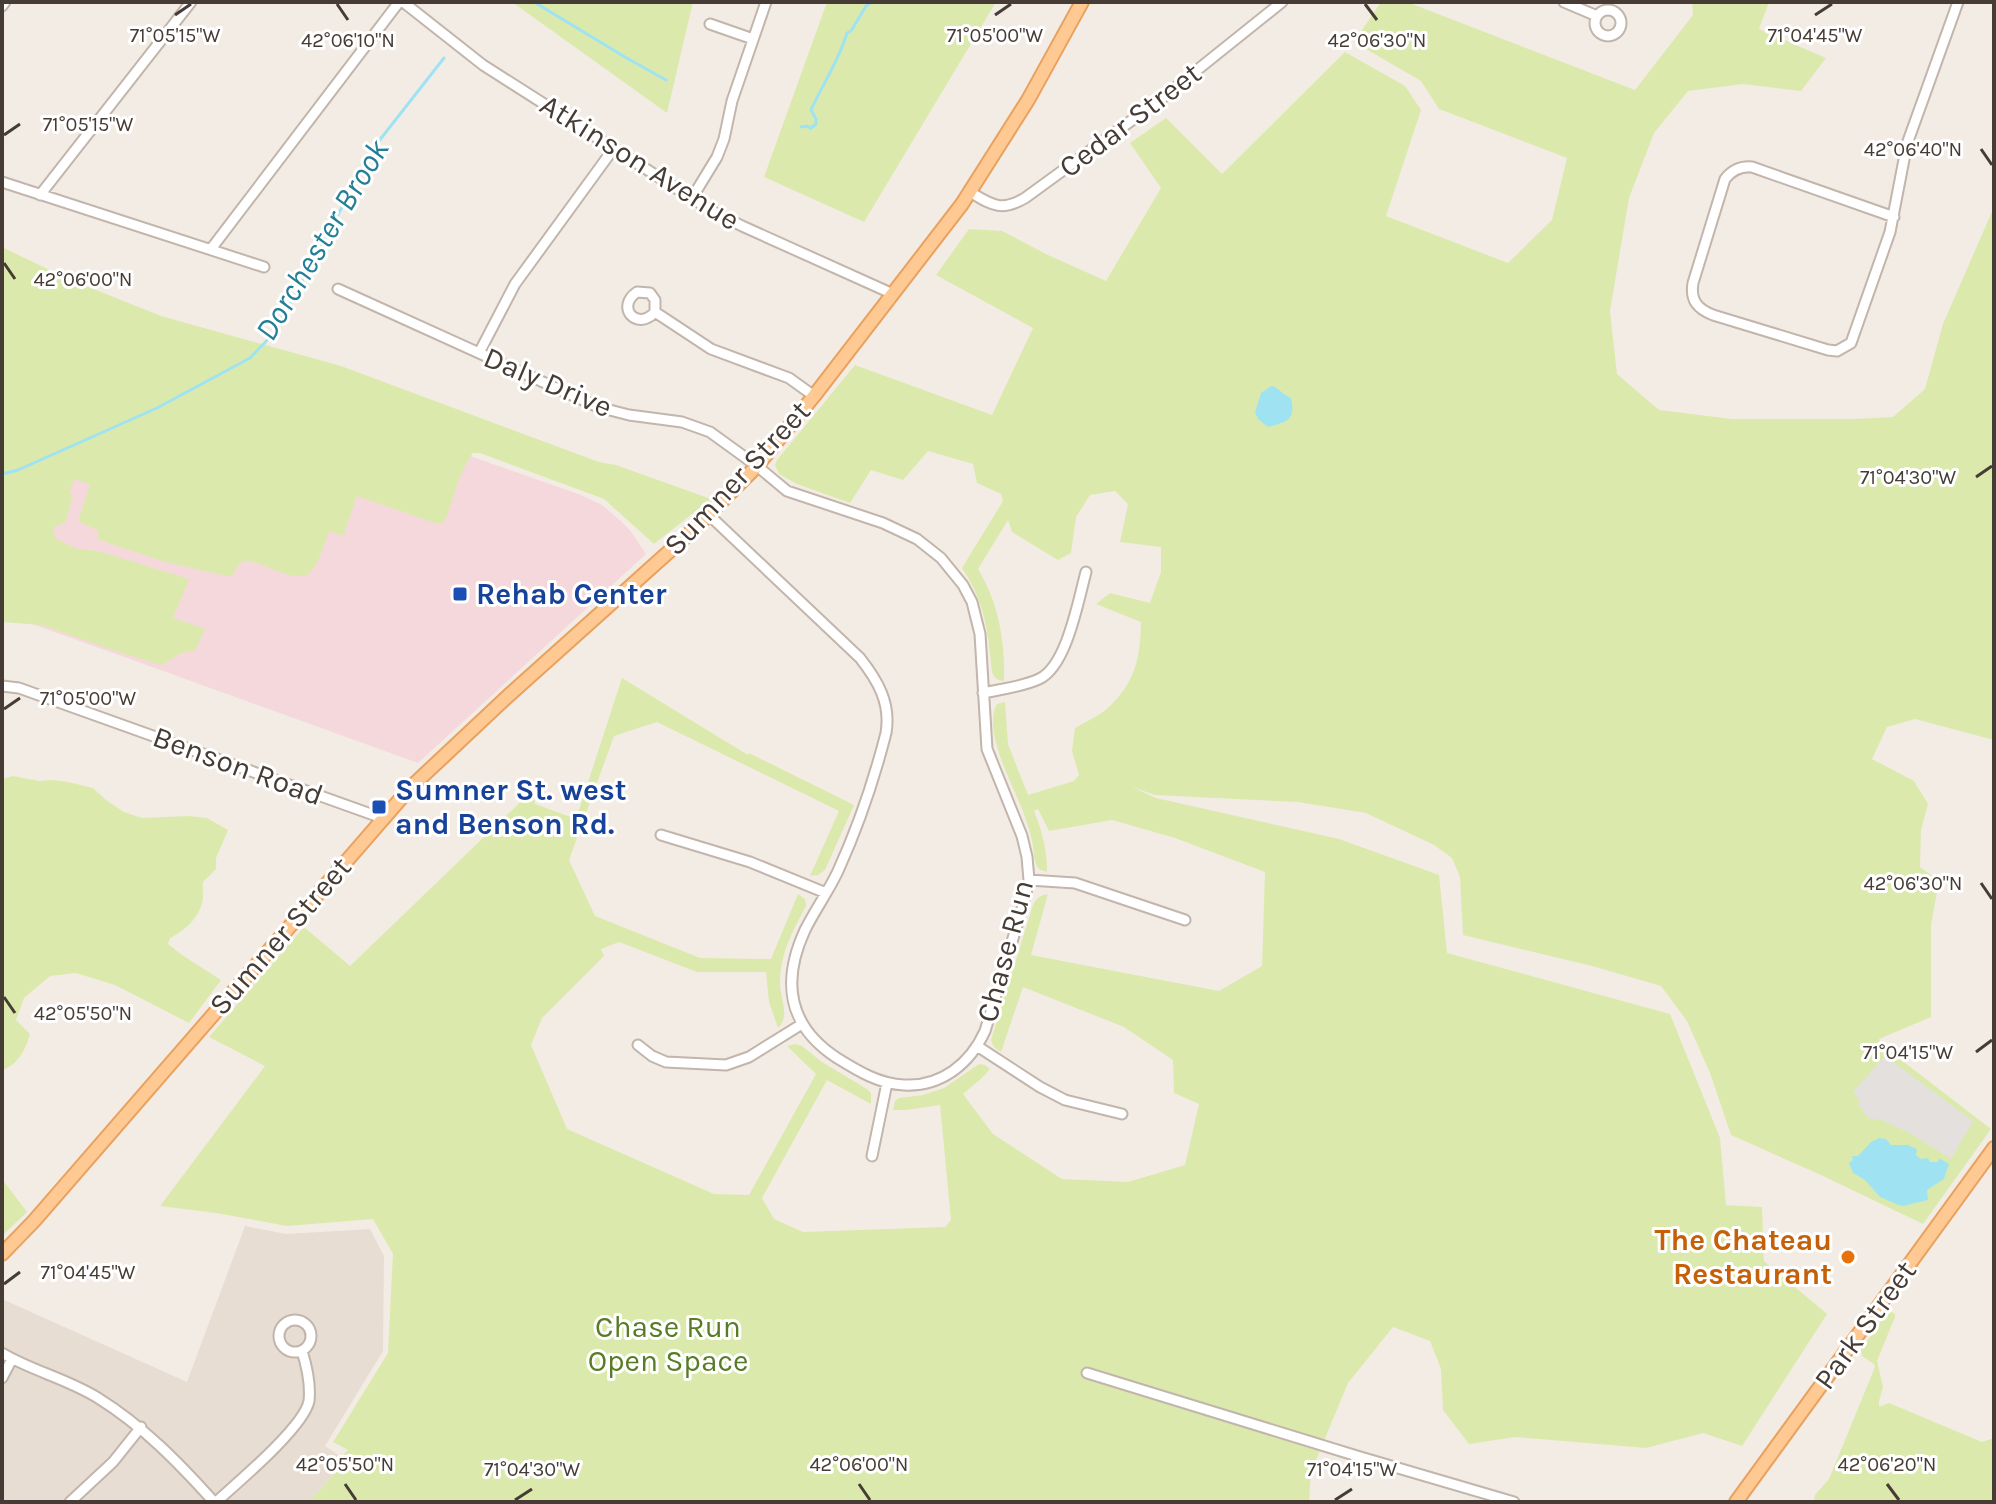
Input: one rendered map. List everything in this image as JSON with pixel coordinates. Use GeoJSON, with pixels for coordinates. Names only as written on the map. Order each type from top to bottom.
{"type":"FeatureCollection","features":[{"type":"Feature","properties":{"kind":"main road","name":"Sumner Street"},"geometry":{"type":"LineString","coordinates":[[2,1254],[410,788],[709,515],[757,466],[945,229],[1028,100],[1082,2]]}},
{"type":"Feature","properties":{"kind":"main road","name":"Park Street"},"geometry":{"type":"LineString","coordinates":[[1736,1502],[1994,1148]]}},
{"type":"Feature","properties":{"kind":"street"},"geometry":{"type":"LineString","coordinates":[[40,195],[191,2]]}},
{"type":"Feature","properties":{"kind":"street"},"geometry":{"type":"LineString","coordinates":[[211,249],[401,2]]}},
{"type":"Feature","properties":{"kind":"street","name":"Atkinson Avenue"},"geometry":{"type":"LineString","coordinates":[[401,2],[483,65],[692,198],[742,226],[893,294]]}},
{"type":"Feature","properties":{"kind":"street"},"geometry":{"type":"LineString","coordinates":[[692,198],[724,139],[732,101],[766,2]]}},
{"type":"Feature","properties":{"kind":"street","name":"Cedar Street"},"geometry":{"type":"LineString","coordinates":[[970,192],[998,206],[1014,205],[1161,99],[1282,2]]}},
{"type":"Feature","properties":{"kind":"street"},"geometry":{"type":"LineString","coordinates":[[1564,2],[1597,16]]}},
{"type":"Feature","properties":{"kind":"street"},"geometry":{"type":"LineString","coordinates":[[1894,217],[1752,167],[1738,168],[1725,179],[1693,283],[1694,301],[1702,310],[1828,350],[1837,351],[1851,343],[1894,217],[1907,144],[1958,2]]}},
{"type":"Feature","properties":{"kind":"street"},"geometry":{"type":"LineString","coordinates":[[710,24],[753,39]]}},
{"type":"Feature","properties":{"kind":"street"},"geometry":{"type":"LineString","coordinates":[[479,353],[515,284],[614,148]]}},
{"type":"Feature","properties":{"kind":"street"},"geometry":{"type":"LineString","coordinates":[[2,182],[264,267]]}},
{"type":"Feature","properties":{"kind":"street","name":"Daly Drive"},"geometry":{"type":"LineString","coordinates":[[338,289],[607,410],[702,428],[757,466]]}},
{"type":"Feature","properties":{"kind":"street"},"geometry":{"type":"LineString","coordinates":[[655,312],[711,349],[789,378],[814,396]]}},
{"type":"Feature","properties":{"kind":"street","name":"Chase Run"},"geometry":{"type":"LineString","coordinates":[[709,515],[852,649],[868,667],[883,693],[887,722],[883,743],[863,811],[837,872],[800,942],[792,970],[793,1004],[814,1040],[867,1075],[887,1083],[909,1085],[937,1081],[953,1072],[977,1046],[985,1031],[1029,880],[1022,836],[987,749],[977,618],[963,585],[941,558],[917,539],[787,491],[757,466]]}},
{"type":"Feature","properties":{"kind":"street"},"geometry":{"type":"LineString","coordinates":[[983,693],[1039,679],[1050,671],[1060,659],[1086,572]]}},
{"type":"Feature","properties":{"kind":"street","name":"Benson Road"},"geometry":{"type":"LineString","coordinates":[[2,686],[19,688],[382,818]]}},
{"type":"Feature","properties":{"kind":"street"},"geometry":{"type":"LineString","coordinates":[[661,835],[750,862],[826,893]]}},
{"type":"Feature","properties":{"kind":"street"},"geometry":{"type":"LineString","coordinates":[[1029,880],[1075,883],[1185,920]]}},
{"type":"Feature","properties":{"kind":"street"},"geometry":{"type":"LineString","coordinates":[[638,1045],[666,1062],[726,1065],[749,1057],[802,1024]]}},
{"type":"Feature","properties":{"kind":"street"},"geometry":{"type":"LineString","coordinates":[[977,1046],[1030,1082],[1065,1100],[1122,1114]]}},
{"type":"Feature","properties":{"kind":"street"},"geometry":{"type":"LineString","coordinates":[[872,1156],[887,1083]]}},
{"type":"Feature","properties":{"kind":"street"},"geometry":{"type":"LineString","coordinates":[[2,1353],[96,1396],[141,1427],[215,1502],[274,1449],[301,1418],[309,1403],[309,1373],[302,1351]]}},
{"type":"Feature","properties":{"kind":"street"},"geometry":{"type":"LineString","coordinates":[[2,1378],[12,1359]]}},
{"type":"Feature","properties":{"kind":"street"},"geometry":{"type":"LineString","coordinates":[[1087,1373],[1514,1502]]}},
{"type":"Feature","properties":{"kind":"street"},"geometry":{"type":"LineString","coordinates":[[70,1502],[113,1462],[141,1427]]}},
{"type":"Feature","properties":{"kind":"shaded area"},"geometry":{"type":"Polygon","coordinates":[[[197,360],[581,495],[602,505],[623,523],[646,554],[418,763],[2,613],[2,465],[197,360]]]}},
{"type":"Feature","properties":{"kind":"shaded area"},"geometry":{"type":"Polygon","coordinates":[[[1885,1056],[1973,1121],[1951,1159],[1908,1132],[1881,1120],[1868,1118],[1858,1104],[1860,1101],[1853,1092],[1885,1056]]]}},
{"type":"Feature","properties":{"kind":"shaded area"},"geometry":{"type":"Polygon","coordinates":[[[245,1226],[286,1234],[370,1229],[384,1256],[383,1351],[325,1446],[346,1460],[309,1502],[2,1502],[2,1299],[187,1382],[245,1226]]]}},
{"type":"Feature","properties":{"kind":"green space"},"geometry":{"type":"Polygon","coordinates":[[[512,2],[693,2],[667,113],[512,2]]]}},
{"type":"Feature","properties":{"kind":"green space"},"geometry":{"type":"Polygon","coordinates":[[[827,2],[996,2],[864,222],[764,177],[827,2]]]}},
{"type":"Feature","properties":{"kind":"green space","name":"Chase Run Open Space"},"geometry":{"type":"Polygon","coordinates":[[[1381,2],[1407,2],[1635,90],[1693,15],[1692,2],[1769,2],[1759,29],[1826,58],[1801,91],[1743,84],[1688,91],[1654,133],[1629,198],[1610,311],[1617,374],[1659,410],[1732,419],[1893,417],[1925,389],[1943,324],[1994,207],[1994,740],[1915,719],[1887,727],[1872,759],[1914,781],[1928,804],[1921,830],[1920,867],[1939,881],[1931,925],[1931,1017],[1879,1039],[1883,1046],[1991,1129],[1923,1224],[1731,1135],[1710,1073],[1687,1021],[1661,986],[1463,935],[1460,877],[1452,858],[1434,845],[1366,813],[1298,802],[1155,795],[1132,787],[1156,798],[1339,839],[1439,875],[1447,953],[1670,1014],[1720,1138],[1726,1205],[1762,1207],[1764,1261],[1827,1314],[1742,1446],[1703,1433],[1646,1448],[1515,1437],[1469,1444],[1443,1410],[1441,1369],[1430,1341],[1393,1327],[1348,1383],[1311,1472],[1309,1502],[309,1502],[341,1466],[336,1462],[348,1450],[333,1442],[388,1353],[393,1254],[373,1219],[287,1226],[160,1206],[265,1066],[209,1037],[304,927],[350,966],[533,790],[535,804],[576,819],[622,678],[748,755],[854,805],[825,870],[810,876],[839,811],[657,722],[614,736],[569,860],[595,916],[700,958],[771,959],[798,894],[805,899],[806,906],[782,963],[780,985],[784,1019],[778,1028],[769,1002],[766,972],[697,972],[619,942],[601,949],[604,956],[542,1018],[531,1045],[567,1129],[714,1194],[749,1195],[816,1074],[787,1046],[795,1044],[871,1093],[871,1104],[827,1080],[762,1198],[774,1219],[803,1232],[945,1227],[951,1220],[940,1105],[893,1110],[899,1098],[944,1088],[979,1064],[990,1069],[963,1094],[993,1134],[1062,1179],[1128,1182],[1185,1165],[1199,1104],[1174,1093],[1173,1060],[1124,1027],[1023,987],[1001,1052],[991,1040],[1033,905],[1045,894],[1048,894],[1031,955],[1219,991],[1262,966],[1265,872],[1175,838],[1112,820],[1049,831],[1038,809],[1034,811],[1044,840],[1047,872],[1041,870],[1036,864],[1025,817],[996,744],[993,716],[997,704],[1005,702],[1008,744],[1028,795],[1074,781],[1079,775],[1072,751],[1075,728],[1104,711],[1120,694],[1132,676],[1140,646],[1141,622],[1096,604],[1110,593],[1150,603],[1161,572],[1161,547],[1120,542],[1128,504],[1115,491],[1090,495],[1076,517],[1071,553],[1058,560],[1012,532],[1008,520],[978,569],[991,596],[1002,637],[1002,681],[992,672],[981,605],[962,568],[1003,501],[1001,494],[977,483],[973,464],[928,451],[903,480],[871,470],[850,503],[797,484],[779,474],[775,465],[855,365],[992,415],[1033,328],[936,275],[969,229],[1002,231],[1106,281],[1161,188],[1130,143],[1166,118],[1222,174],[1345,52],[1405,86],[1421,110],[1386,216],[1508,263],[1552,220],[1567,158],[1439,109],[1421,81],[1354,42],[1381,2]]]}},
{"type":"Feature","properties":{"kind":"green space"},"geometry":{"type":"Polygon","coordinates":[[[2,247],[66,278],[161,316],[341,366],[599,462],[616,465],[711,499],[654,544],[604,499],[473,453],[463,469],[444,522],[438,524],[357,496],[343,536],[329,531],[317,562],[306,575],[292,575],[244,561],[232,576],[227,576],[162,561],[97,539],[99,531],[78,521],[90,485],[75,479],[69,492],[73,495],[65,523],[55,526],[53,530],[56,539],[78,549],[98,551],[189,579],[173,618],[205,629],[196,649],[181,653],[162,665],[42,625],[2,622],[2,247]]]}},
{"type":"Feature","properties":{"kind":"green space"},"geometry":{"type":"Polygon","coordinates":[[[13,776],[93,788],[124,812],[142,818],[207,818],[228,830],[216,858],[216,869],[203,882],[200,909],[185,928],[170,938],[168,944],[221,980],[189,1023],[115,985],[76,973],[50,976],[24,998],[16,1020],[30,1034],[17,1060],[2,1070],[2,779],[13,776]]]}},
{"type":"Feature","properties":{"kind":"green space"},"geometry":{"type":"Polygon","coordinates":[[[2,1179],[27,1212],[2,1236],[2,1179]]]}},
{"type":"Feature","properties":{"kind":"green space"},"geometry":{"type":"Polygon","coordinates":[[[1890,1311],[1895,1317],[1877,1361],[1883,1387],[1879,1407],[1889,1403],[1982,1442],[1994,1438],[1994,1502],[1814,1502],[1815,1495],[1829,1479],[1875,1367],[1862,1356],[1861,1350],[1890,1311]]]}},
{"type":"Feature","properties":{"kind":"water"},"geometry":{"type":"Polygon","coordinates":[[[1271,386],[1291,398],[1292,411],[1285,421],[1268,427],[1255,412],[1261,393],[1271,386]]]}},
{"type":"Feature","properties":{"kind":"water"},"geometry":{"type":"Polygon","coordinates":[[[1879,1138],[1886,1139],[1891,1145],[1908,1145],[1917,1149],[1916,1155],[1921,1159],[1938,1162],[1939,1158],[1949,1164],[1944,1179],[1927,1190],[1928,1200],[1903,1206],[1896,1204],[1880,1197],[1865,1180],[1853,1173],[1849,1163],[1853,1160],[1852,1156],[1858,1156],[1879,1138]]]}},
{"type":"Feature","properties":{"kind":"waterway"},"geometry":{"type":"LineString","coordinates":[[534,2],[666,80]]}},
{"type":"Feature","properties":{"kind":"waterway"},"geometry":{"type":"LineString","coordinates":[[801,127],[811,128],[816,124],[811,110],[847,33],[872,2]]}},
{"type":"Feature","properties":{"kind":"waterway","name":"Dorchester Brook"},"geometry":{"type":"LineString","coordinates":[[2,474],[18,470],[157,408],[250,358],[274,333],[375,146],[444,58]]}},
{"type":"Feature","properties":{"kind":"place","name":"Rehab Center"},"geometry":{"type":"Point","coordinates":[460,594]}},
{"type":"Feature","properties":{"kind":"place","name":"Sumner St. west and Benson Rd."},"geometry":{"type":"Point","coordinates":[379,807]}},
{"type":"Feature","properties":{"kind":"place","name":"The Chateau Restaurant"},"geometry":{"type":"Point","coordinates":[1848,1257]}}]}
